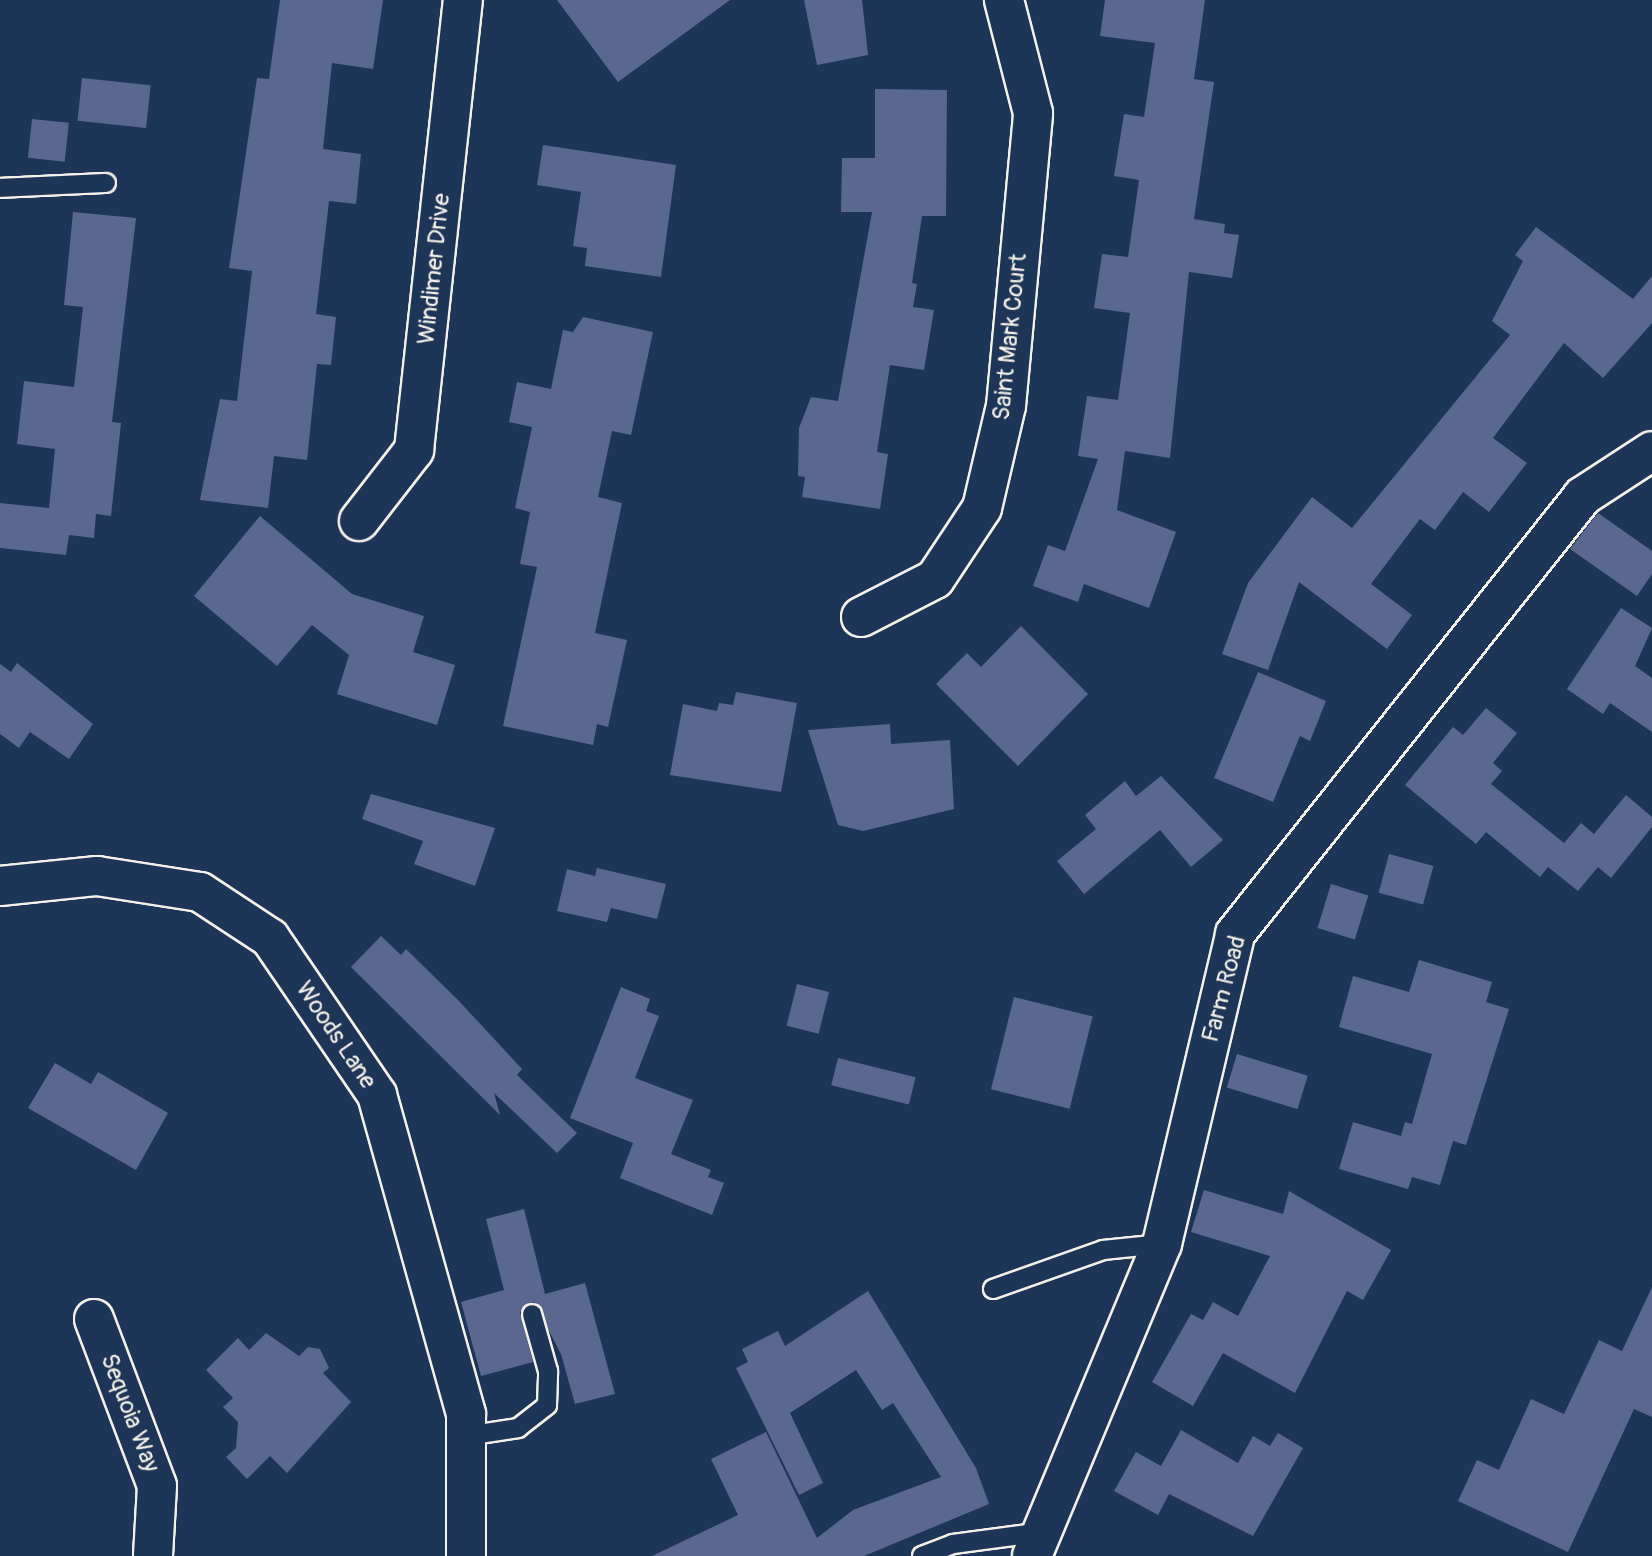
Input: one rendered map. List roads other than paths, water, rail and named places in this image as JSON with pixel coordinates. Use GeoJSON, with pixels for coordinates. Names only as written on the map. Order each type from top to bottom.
{"type":"FeatureCollection","features":[{"type":"Feature","properties":{"kind":"street","name":"Windimer Drive"},"geometry":{"type":"LineString","coordinates":[[359,521],[414,450],[463,0]]}},
{"type":"Feature","properties":{"kind":"street","name":"Saint Mark Court"},"geometry":{"type":"LineString","coordinates":[[861,617],[935,579],[982,508],[1006,406],[1033,113],[1004,0]]}},
{"type":"Feature","properties":{"kind":"street","name":"Farm Road"},"geometry":{"type":"LineString","coordinates":[[1038,1544],[1162,1244],[1235,934],[1583,496],[1652,451]]}},
{"type":"Feature","properties":{"kind":"street","name":"Woods Lane"},"geometry":{"type":"LineString","coordinates":[[0,886],[97,876],[200,892],[270,938],[377,1095],[466,1436],[466,1556]]}},
{"type":"Feature","properties":{"kind":"street","name":"Sequoia Way"},"geometry":{"type":"LineString","coordinates":[[94,1319],[157,1486],[153,1556]]}},
{"type":"Feature","properties":{"kind":"lane"},"geometry":{"type":"LineString","coordinates":[[0,188],[106,183]]}},
{"type":"Feature","properties":{"kind":"lane"},"geometry":{"type":"LineString","coordinates":[[993,1289],[1103,1250],[1162,1244]]}},
{"type":"Feature","properties":{"kind":"lane"},"geometry":{"type":"LineString","coordinates":[[466,1436],[518,1428],[547,1405],[548,1371],[532,1314]]}},
{"type":"Feature","properties":{"kind":"lane"},"geometry":{"type":"LineString","coordinates":[[922,1556],[953,1544],[1038,1544]]}}]}
